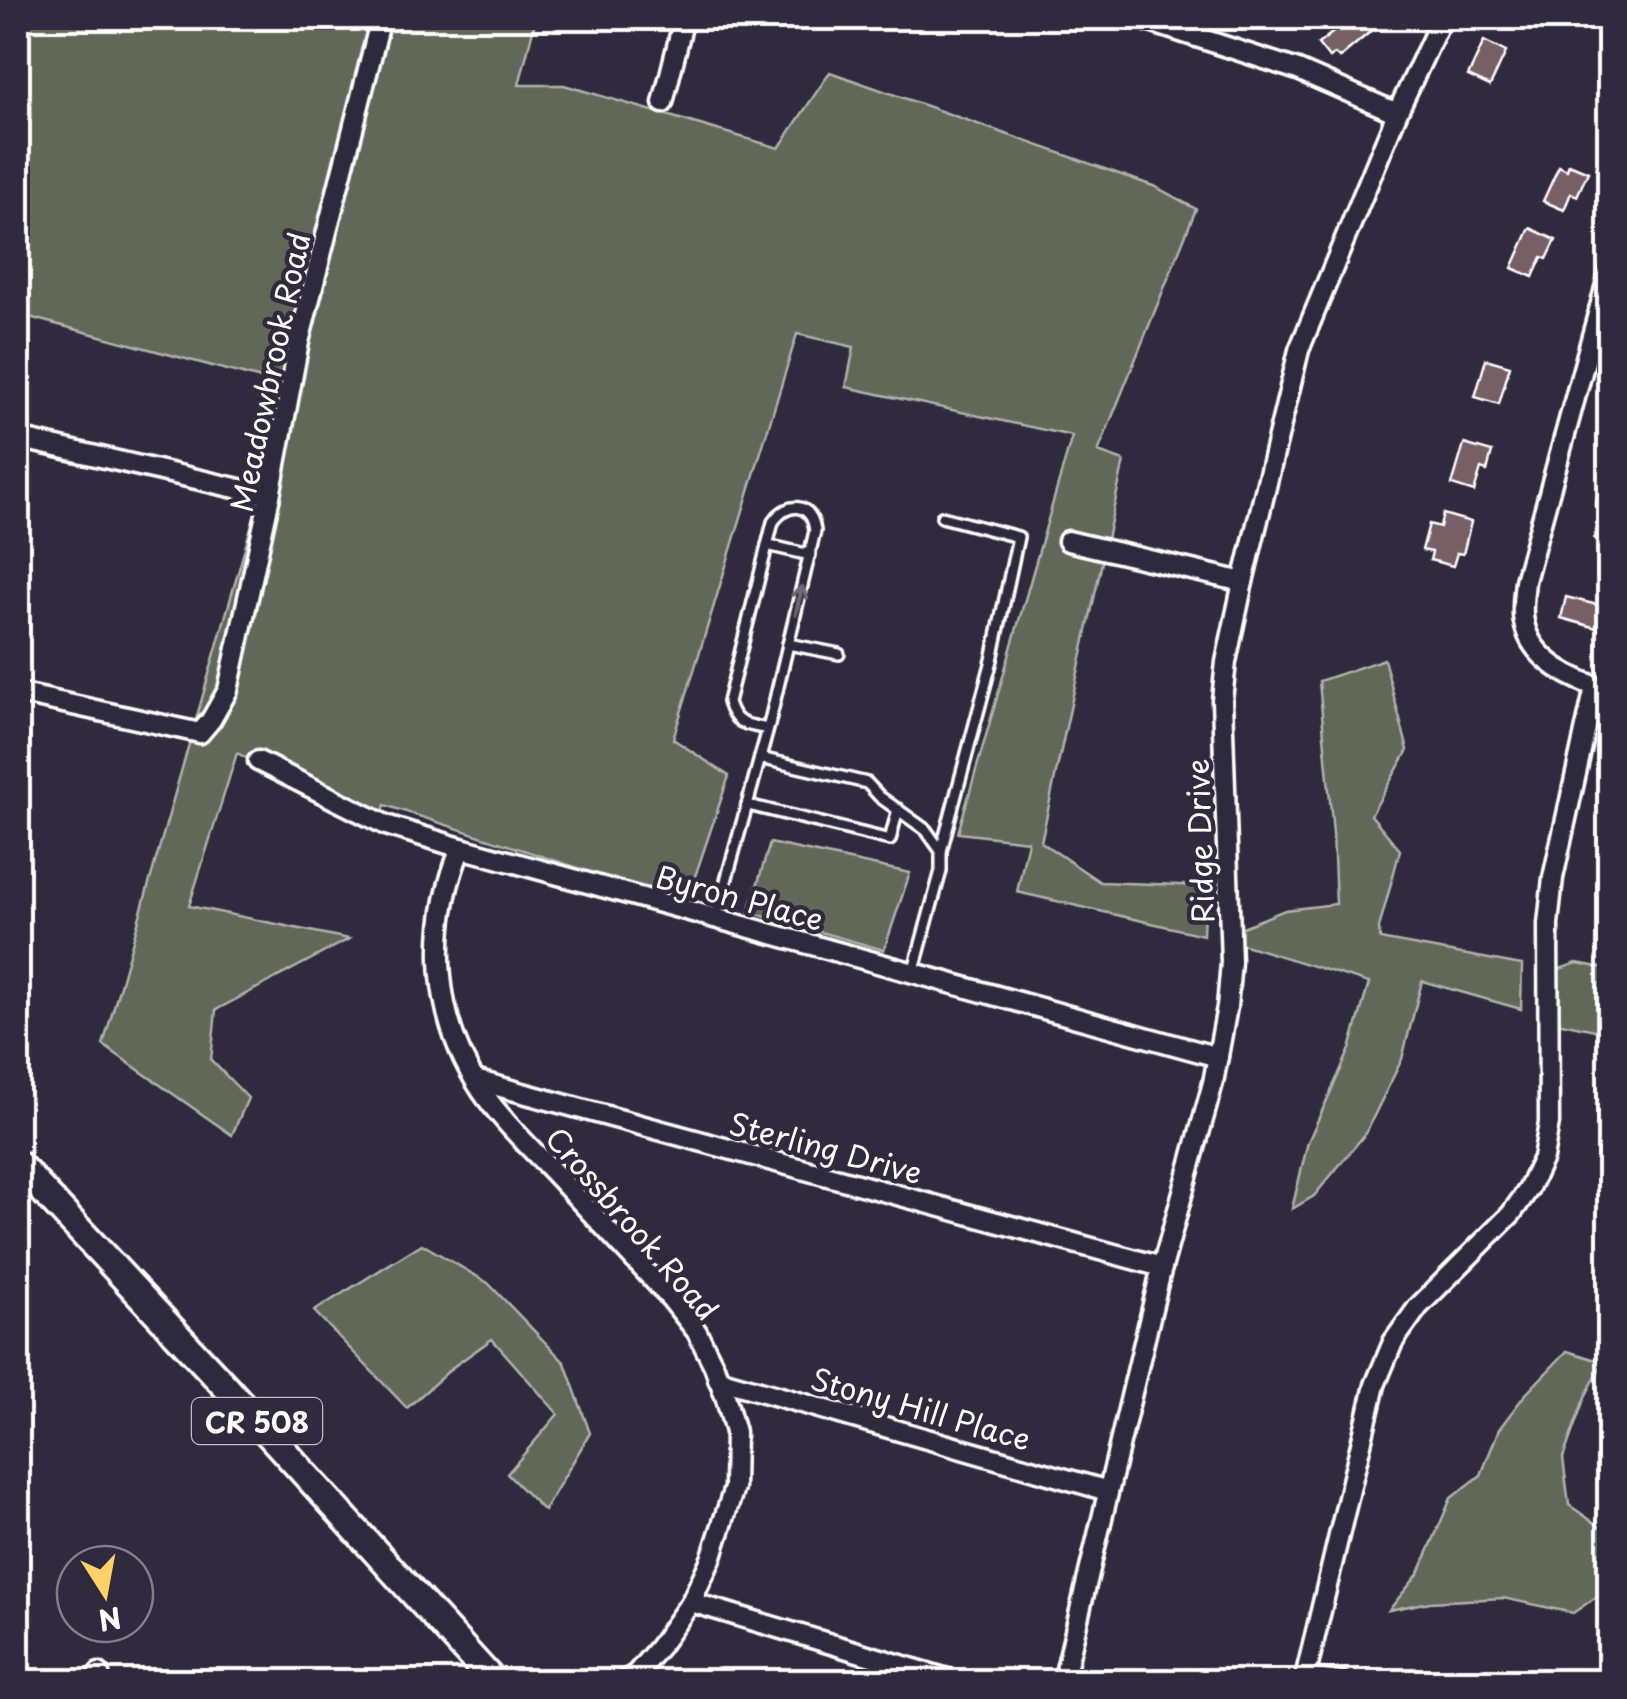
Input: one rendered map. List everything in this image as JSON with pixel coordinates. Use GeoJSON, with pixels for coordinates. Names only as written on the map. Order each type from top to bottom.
{"type":"FeatureCollection","features":[{"type":"Feature","properties":{"kind":"main road","name":"CR 508"},"geometry":{"type":"LineString","coordinates":[[18,1164],[494,1682]]}},
{"type":"Feature","properties":{"kind":"street","name":"Meadowbrook Road"},"geometry":{"type":"LineString","coordinates":[[18,693],[200,733],[228,690],[300,342],[380,18]]}},
{"type":"Feature","properties":{"kind":"street"},"geometry":{"type":"LineString","coordinates":[[663,102],[684,18]]}},
{"type":"Feature","properties":{"kind":"street"},"geometry":{"type":"LineString","coordinates":[[1138,18],[1298,70],[1397,113]]}},
{"type":"Feature","properties":{"kind":"street","name":"Ridge Drive"},"geometry":{"type":"LineString","coordinates":[[1063,1682],[1162,1267],[1214,1083],[1227,1007],[1231,962],[1222,700],[1226,662],[1244,582],[1299,350],[1397,113],[1442,18]]}},
{"type":"Feature","properties":{"kind":"street"},"geometry":{"type":"LineString","coordinates":[[1341,1682],[1305,1680],[1375,1385],[1393,1342],[1418,1307],[1511,1214],[1543,1158],[1549,1122],[1548,924],[1553,878],[1602,689],[1564,673],[1535,650],[1524,622],[1525,581],[1610,270]]}},
{"type":"Feature","properties":{"kind":"street"},"geometry":{"type":"LineString","coordinates":[[18,438],[270,496]]}},
{"type":"Feature","properties":{"kind":"street"},"geometry":{"type":"LineString","coordinates":[[1068,541],[1244,582]]}},
{"type":"Feature","properties":{"kind":"street","name":"Byron Place"},"geometry":{"type":"LineString","coordinates":[[258,761],[386,825],[1218,1057]]}},
{"type":"Feature","properties":{"kind":"street","name":"Crossbrook Road"},"geometry":{"type":"LineString","coordinates":[[461,848],[442,912],[439,964],[456,1041],[495,1109],[698,1332],[735,1432],[734,1488],[692,1602],[648,1660],[624,1682]]}},
{"type":"Feature","properties":{"kind":"street"},"geometry":{"type":"LineString","coordinates":[[18,987],[18,1007]]}},
{"type":"Feature","properties":{"kind":"street","name":"Sterling Drive"},"geometry":{"type":"LineString","coordinates":[[475,1080],[1162,1267]]}},
{"type":"Feature","properties":{"kind":"street","name":"Stony Hill Place"},"geometry":{"type":"LineString","coordinates":[[718,1379],[1108,1491]]}},
{"type":"Feature","properties":{"kind":"street"},"geometry":{"type":"LineString","coordinates":[[692,1602],[958,1682]]}},
{"type":"Feature","properties":{"kind":"lane"},"geometry":{"type":"LineString","coordinates":[[716,918],[768,729],[810,554],[815,524],[808,512],[796,507],[788,508],[773,522],[728,702],[730,712],[739,722],[768,729]]}},
{"type":"Feature","properties":{"kind":"lane"},"geometry":{"type":"LineString","coordinates":[[913,973],[992,660],[1018,537],[942,517]]}},
{"type":"Feature","properties":{"kind":"lane"},"geometry":{"type":"LineString","coordinates":[[767,546],[810,554]]}},
{"type":"Feature","properties":{"kind":"lane"},"geometry":{"type":"LineString","coordinates":[[788,644],[838,654]]}},
{"type":"Feature","properties":{"kind":"lane"},"geometry":{"type":"LineString","coordinates":[[760,758],[867,783],[926,830],[941,851]]}},
{"type":"Feature","properties":{"kind":"lane"},"geometry":{"type":"LineString","coordinates":[[748,806],[890,840],[898,808]]}},
{"type":"Feature","properties":{"kind":"green space"},"geometry":{"type":"Polygon","coordinates":[[[22,18],[536,18],[519,85],[564,85],[779,148],[830,72],[1156,187],[1196,209],[1098,452],[1124,461],[1041,842],[1100,882],[1205,886],[1203,935],[1017,892],[1028,841],[958,833],[1072,436],[846,387],[854,347],[797,334],[673,739],[729,776],[686,903],[385,805],[377,829],[237,753],[189,906],[349,939],[216,1010],[211,1060],[248,1098],[232,1135],[103,1045],[291,387],[18,314],[18,32],[22,18]]]}},
{"type":"Feature","properties":{"kind":"green space"},"geometry":{"type":"Polygon","coordinates":[[[1384,659],[1408,750],[1371,815],[1400,850],[1379,928],[1380,939],[1522,965],[1521,1009],[1422,981],[1402,1059],[1365,1134],[1314,1196],[1292,1209],[1308,1142],[1350,1049],[1369,983],[1241,944],[1235,930],[1285,910],[1336,904],[1319,681],[1384,659]]]}},
{"type":"Feature","properties":{"kind":"green space"},"geometry":{"type":"Polygon","coordinates":[[[770,843],[910,873],[884,950],[749,912],[770,843]]]}},
{"type":"Feature","properties":{"kind":"green space"},"geometry":{"type":"Polygon","coordinates":[[[1577,963],[1609,969],[1609,1033],[1552,1021],[1554,971],[1577,963]]]}},
{"type":"Feature","properties":{"kind":"green space"},"geometry":{"type":"Polygon","coordinates":[[[422,1244],[488,1283],[565,1363],[590,1433],[544,1511],[507,1474],[558,1414],[492,1339],[407,1408],[314,1311],[422,1244]]]}},
{"type":"Feature","properties":{"kind":"green space"},"geometry":{"type":"Polygon","coordinates":[[[1567,1351],[1603,1362],[1584,1399],[1563,1458],[1569,1505],[1609,1533],[1609,1588],[1573,1613],[1503,1598],[1430,1602],[1389,1610],[1419,1573],[1451,1498],[1481,1475],[1499,1429],[1567,1351]]]}},
{"type":"Feature","properties":{"kind":"building"},"geometry":{"type":"Polygon","coordinates":[[[1351,18],[1358,18],[1370,32],[1339,58],[1335,54],[1329,58],[1318,44],[1351,18]]]}},
{"type":"Feature","properties":{"kind":"building"},"geometry":{"type":"Polygon","coordinates":[[[1484,41],[1506,52],[1490,86],[1468,76],[1484,41]]]}},
{"type":"Feature","properties":{"kind":"building"},"geometry":{"type":"Polygon","coordinates":[[[1569,164],[1588,172],[1577,196],[1571,193],[1564,210],[1543,201],[1559,166],[1567,170],[1569,164]]]}},
{"type":"Feature","properties":{"kind":"building"},"geometry":{"type":"Polygon","coordinates":[[[1530,228],[1556,240],[1533,277],[1512,268],[1530,228]]]}},
{"type":"Feature","properties":{"kind":"building"},"geometry":{"type":"Polygon","coordinates":[[[1486,359],[1510,366],[1499,404],[1475,397],[1486,359]]]}},
{"type":"Feature","properties":{"kind":"building"},"geometry":{"type":"Polygon","coordinates":[[[1464,444],[1492,452],[1487,471],[1481,469],[1474,492],[1452,485],[1464,444]]]}},
{"type":"Feature","properties":{"kind":"building"},"geometry":{"type":"Polygon","coordinates":[[[1605,467],[1610,468],[1610,542],[1594,538],[1601,510],[1595,505],[1605,467]]]}},
{"type":"Feature","properties":{"kind":"building"},"geometry":{"type":"Polygon","coordinates":[[[1443,514],[1471,522],[1463,554],[1457,553],[1453,566],[1430,560],[1432,552],[1422,550],[1429,524],[1440,527],[1443,514]]]}},
{"type":"Feature","properties":{"kind":"building"},"geometry":{"type":"Polygon","coordinates":[[[1566,597],[1605,607],[1600,629],[1561,618],[1566,597]]]}}]}
